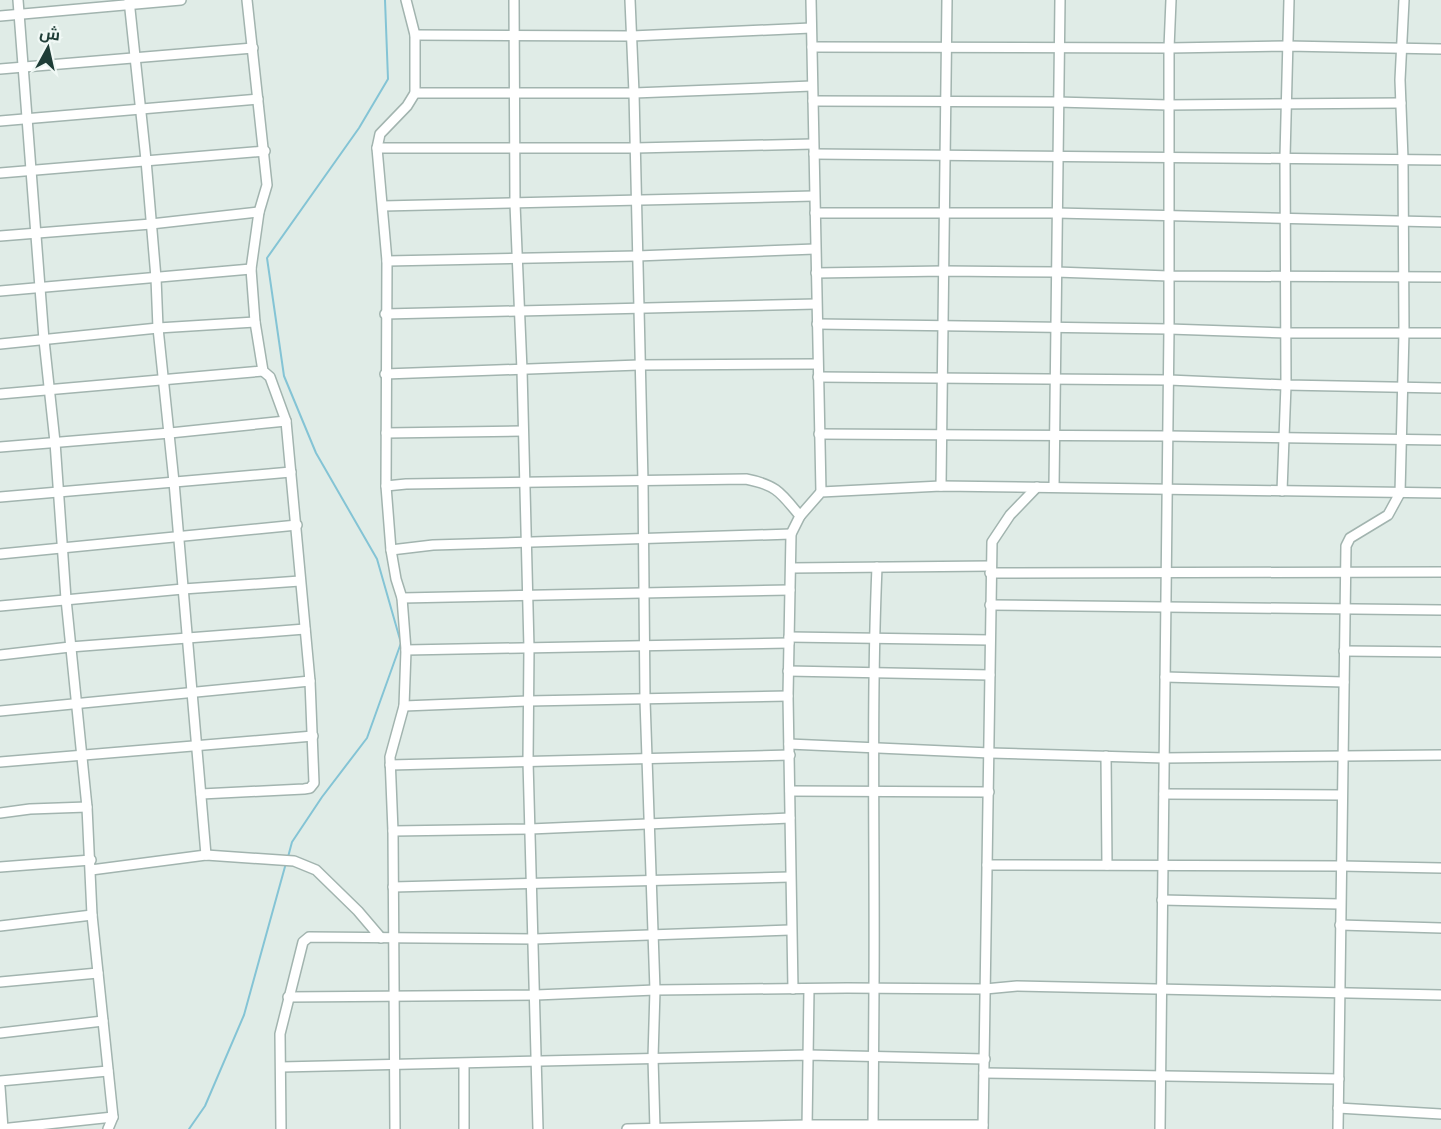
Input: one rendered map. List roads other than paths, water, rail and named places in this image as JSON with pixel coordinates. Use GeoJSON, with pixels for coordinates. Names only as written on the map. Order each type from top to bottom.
{"type":"FeatureCollection","features":[{"type":"Feature","properties":{"kind":"street"},"geometry":{"type":"LineString","coordinates":[[18,0],[70,647],[75,704],[83,755],[91,865],[92,915],[113,1117],[108,1129]]}},
{"type":"Feature","properties":{"kind":"street"},"geometry":{"type":"LineString","coordinates":[[0,16],[181,0]]}},
{"type":"Feature","properties":{"kind":"street"},"geometry":{"type":"LineString","coordinates":[[201,794],[310,788],[314,783],[310,681],[286,421],[270,377],[263,371],[255,322],[251,269],[260,212],[267,185],[247,0]]}},
{"type":"Feature","properties":{"kind":"street"},"geometry":{"type":"LineString","coordinates":[[395,1129],[393,831],[390,757],[404,706],[406,650],[402,598],[391,550],[386,486],[387,261],[377,148],[380,134],[415,93],[415,35],[406,0]]}},
{"type":"Feature","properties":{"kind":"street"},"geometry":{"type":"LineString","coordinates":[[514,0],[515,204],[529,648],[528,761],[538,1129]]}},
{"type":"Feature","properties":{"kind":"street"},"geometry":{"type":"LineString","coordinates":[[630,0],[643,481],[646,759],[656,990],[653,1058],[655,1129]]}},
{"type":"Feature","properties":{"kind":"street"},"geometry":{"type":"LineString","coordinates":[[792,988],[788,671],[792,534],[800,516],[821,492],[811,0]]}},
{"type":"Feature","properties":{"kind":"street"},"geometry":{"type":"LineString","coordinates":[[941,486],[947,0]]}},
{"type":"Feature","properties":{"kind":"street"},"geometry":{"type":"LineString","coordinates":[[1054,488],[1060,0]]}},
{"type":"Feature","properties":{"kind":"street"},"geometry":{"type":"LineString","coordinates":[[1160,1129],[1169,380],[1168,105],[1172,0]]}},
{"type":"Feature","properties":{"kind":"street"},"geometry":{"type":"LineString","coordinates":[[1282,491],[1286,386],[1285,157],[1289,0]]}},
{"type":"Feature","properties":{"kind":"street"},"geometry":{"type":"LineString","coordinates":[[1338,1129],[1346,546],[1350,538],[1388,515],[1400,493],[1404,332],[1401,47],[1404,0]]}},
{"type":"Feature","properties":{"kind":"street"},"geometry":{"type":"LineString","coordinates":[[129,3],[146,160],[158,328],[170,433],[206,855]]}},
{"type":"Feature","properties":{"kind":"street"},"geometry":{"type":"LineString","coordinates":[[415,35],[632,36],[811,28]]}},
{"type":"Feature","properties":{"kind":"street"},"geometry":{"type":"LineString","coordinates":[[812,47],[1287,46],[1441,49]]}},
{"type":"Feature","properties":{"kind":"street"},"geometry":{"type":"LineString","coordinates":[[0,69],[253,48]]}},
{"type":"Feature","properties":{"kind":"street"},"geometry":{"type":"LineString","coordinates":[[415,93],[634,93],[812,86]]}},
{"type":"Feature","properties":{"kind":"street"},"geometry":{"type":"LineString","coordinates":[[0,121],[258,99]]}},
{"type":"Feature","properties":{"kind":"street"},"geometry":{"type":"LineString","coordinates":[[813,100],[946,100],[1168,105],[1401,103]]}},
{"type":"Feature","properties":{"kind":"street"},"geometry":{"type":"LineString","coordinates":[[377,148],[813,149],[1168,159],[1285,157],[1441,160]]}},
{"type":"Feature","properties":{"kind":"street"},"geometry":{"type":"LineString","coordinates":[[0,173],[265,152]]}},
{"type":"Feature","properties":{"kind":"street"},"geometry":{"type":"LineString","coordinates":[[383,206],[814,196]]}},
{"type":"Feature","properties":{"kind":"street"},"geometry":{"type":"LineString","coordinates":[[0,236],[151,224],[260,212]]}},
{"type":"Feature","properties":{"kind":"street"},"geometry":{"type":"LineString","coordinates":[[815,213],[1056,213],[1441,222]]}},
{"type":"Feature","properties":{"kind":"street"},"geometry":{"type":"LineString","coordinates":[[387,261],[637,256],[815,249]]}},
{"type":"Feature","properties":{"kind":"street"},"geometry":{"type":"LineString","coordinates":[[0,291],[251,269]]}},
{"type":"Feature","properties":{"kind":"street"},"geometry":{"type":"LineString","coordinates":[[816,273],[944,271],[1169,276],[1441,277]]}},
{"type":"Feature","properties":{"kind":"street"},"geometry":{"type":"LineString","coordinates":[[386,314],[816,304]]}},
{"type":"Feature","properties":{"kind":"street"},"geometry":{"type":"LineString","coordinates":[[0,344],[158,328],[255,322]]}},
{"type":"Feature","properties":{"kind":"street"},"geometry":{"type":"LineString","coordinates":[[817,324],[1169,328],[1286,333],[1441,333]]}},
{"type":"Feature","properties":{"kind":"street"},"geometry":{"type":"LineString","coordinates":[[385,374],[639,365],[818,364]]}},
{"type":"Feature","properties":{"kind":"street"},"geometry":{"type":"LineString","coordinates":[[0,394],[263,371]]}},
{"type":"Feature","properties":{"kind":"street"},"geometry":{"type":"LineString","coordinates":[[818,376],[1169,380],[1286,386],[1441,387]]}},
{"type":"Feature","properties":{"kind":"street"},"geometry":{"type":"LineString","coordinates":[[0,447],[286,421]]}},
{"type":"Feature","properties":{"kind":"street"},"geometry":{"type":"LineString","coordinates":[[386,433],[522,431]]}},
{"type":"Feature","properties":{"kind":"street"},"geometry":{"type":"LineString","coordinates":[[819,434],[1441,440]]}},
{"type":"Feature","properties":{"kind":"street"},"geometry":{"type":"LineString","coordinates":[[0,497],[291,472]]}},
{"type":"Feature","properties":{"kind":"street"},"geometry":{"type":"LineString","coordinates":[[386,486],[746,479],[766,483],[782,493],[800,516]]}},
{"type":"Feature","properties":{"kind":"street"},"geometry":{"type":"LineString","coordinates":[[821,492],[941,486],[1441,493]]}},
{"type":"Feature","properties":{"kind":"street"},"geometry":{"type":"LineString","coordinates":[[627,1129],[983,1127],[992,542],[1010,515],[1037,487]]}},
{"type":"Feature","properties":{"kind":"street"},"geometry":{"type":"LineString","coordinates":[[0,554],[297,525]]}},
{"type":"Feature","properties":{"kind":"street"},"geometry":{"type":"LineString","coordinates":[[391,550],[434,545],[792,534]]}},
{"type":"Feature","properties":{"kind":"street"},"geometry":{"type":"LineString","coordinates":[[873,1127],[872,748],[877,567]]}},
{"type":"Feature","properties":{"kind":"street"},"geometry":{"type":"LineString","coordinates":[[791,568],[1441,572]]}},
{"type":"Feature","properties":{"kind":"street"},"geometry":{"type":"LineString","coordinates":[[0,606],[300,581]]}},
{"type":"Feature","properties":{"kind":"street"},"geometry":{"type":"LineString","coordinates":[[402,598],[790,590]]}},
{"type":"Feature","properties":{"kind":"street"},"geometry":{"type":"LineString","coordinates":[[990,605],[1441,610]]}},
{"type":"Feature","properties":{"kind":"street"},"geometry":{"type":"LineString","coordinates":[[0,655],[70,647],[305,629]]}},
{"type":"Feature","properties":{"kind":"street"},"geometry":{"type":"LineString","coordinates":[[406,650],[644,646],[874,638],[990,640]]}},
{"type":"Feature","properties":{"kind":"street"},"geometry":{"type":"LineString","coordinates":[[1344,651],[1441,652]]}},
{"type":"Feature","properties":{"kind":"street"},"geometry":{"type":"LineString","coordinates":[[788,671],[990,675]]}},
{"type":"Feature","properties":{"kind":"street"},"geometry":{"type":"LineString","coordinates":[[1165,677],[1344,682]]}},
{"type":"Feature","properties":{"kind":"street"},"geometry":{"type":"LineString","coordinates":[[0,711],[310,681]]}},
{"type":"Feature","properties":{"kind":"street"},"geometry":{"type":"LineString","coordinates":[[404,706],[528,700],[788,696]]}},
{"type":"Feature","properties":{"kind":"street"},"geometry":{"type":"LineString","coordinates":[[0,762],[313,736]]}},
{"type":"Feature","properties":{"kind":"street"},"geometry":{"type":"LineString","coordinates":[[789,744],[1164,758],[1441,754]]}},
{"type":"Feature","properties":{"kind":"street"},"geometry":{"type":"LineString","coordinates":[[390,765],[790,755]]}},
{"type":"Feature","properties":{"kind":"street"},"geometry":{"type":"LineString","coordinates":[[1106,756],[1107,865]]}},
{"type":"Feature","properties":{"kind":"street"},"geometry":{"type":"LineString","coordinates":[[790,791],[989,792]]}},
{"type":"Feature","properties":{"kind":"street"},"geometry":{"type":"LineString","coordinates":[[1164,794],[1342,795]]}},
{"type":"Feature","properties":{"kind":"street"},"geometry":{"type":"LineString","coordinates":[[0,813],[30,809],[87,807]]}},
{"type":"Feature","properties":{"kind":"street"},"geometry":{"type":"LineString","coordinates":[[393,831],[530,829],[790,818]]}},
{"type":"Feature","properties":{"kind":"street"},"geometry":{"type":"LineString","coordinates":[[0,867],[91,865],[206,855],[294,861],[316,870],[358,910],[381,938]]}},
{"type":"Feature","properties":{"kind":"street"},"geometry":{"type":"LineString","coordinates":[[987,866],[1441,868]]}},
{"type":"Feature","properties":{"kind":"street"},"geometry":{"type":"LineString","coordinates":[[393,887],[790,877]]}},
{"type":"Feature","properties":{"kind":"street"},"geometry":{"type":"LineString","coordinates":[[1162,900],[1340,904]]}},
{"type":"Feature","properties":{"kind":"street"},"geometry":{"type":"LineString","coordinates":[[0,926],[92,915]]}},
{"type":"Feature","properties":{"kind":"street"},"geometry":{"type":"LineString","coordinates":[[1340,925],[1441,928]]}},
{"type":"Feature","properties":{"kind":"street"},"geometry":{"type":"LineString","coordinates":[[280,1129],[280,1034],[303,942],[309,937],[534,939],[790,930]]}},
{"type":"Feature","properties":{"kind":"street"},"geometry":{"type":"LineString","coordinates":[[0,982],[98,973]]}},
{"type":"Feature","properties":{"kind":"street"},"geometry":{"type":"LineString","coordinates":[[288,997],[536,995],[792,988],[985,989],[1017,986],[1441,995]]}},
{"type":"Feature","properties":{"kind":"street"},"geometry":{"type":"LineString","coordinates":[[807,1127],[809,989]]}},
{"type":"Feature","properties":{"kind":"street"},"geometry":{"type":"LineString","coordinates":[[0,1034],[103,1021]]}},
{"type":"Feature","properties":{"kind":"street"},"geometry":{"type":"LineString","coordinates":[[280,1067],[808,1055],[985,1059]]}},
{"type":"Feature","properties":{"kind":"street"},"geometry":{"type":"LineString","coordinates":[[464,1064],[464,1129]]}},
{"type":"Feature","properties":{"kind":"street"},"geometry":{"type":"LineString","coordinates":[[0,1081],[108,1071]]}},
{"type":"Feature","properties":{"kind":"street"},"geometry":{"type":"LineString","coordinates":[[984,1073],[1339,1080]]}},
{"type":"Feature","properties":{"kind":"street"},"geometry":{"type":"LineString","coordinates":[[0,1087],[2,1129],[113,1117]]}},
{"type":"Feature","properties":{"kind":"street"},"geometry":{"type":"LineString","coordinates":[[1338,1108],[1441,1114]]}},
{"type":"Feature","properties":{"kind":"waterway"},"geometry":{"type":"LineString","coordinates":[[288,857],[292,842],[322,797],[367,738],[401,643],[377,559],[316,453],[284,376],[267,258],[359,128],[388,79],[385,0]]}},
{"type":"Feature","properties":{"kind":"waterway"},"geometry":{"type":"LineString","coordinates":[[189,1129],[205,1106],[244,1015],[286,863]]}}]}
